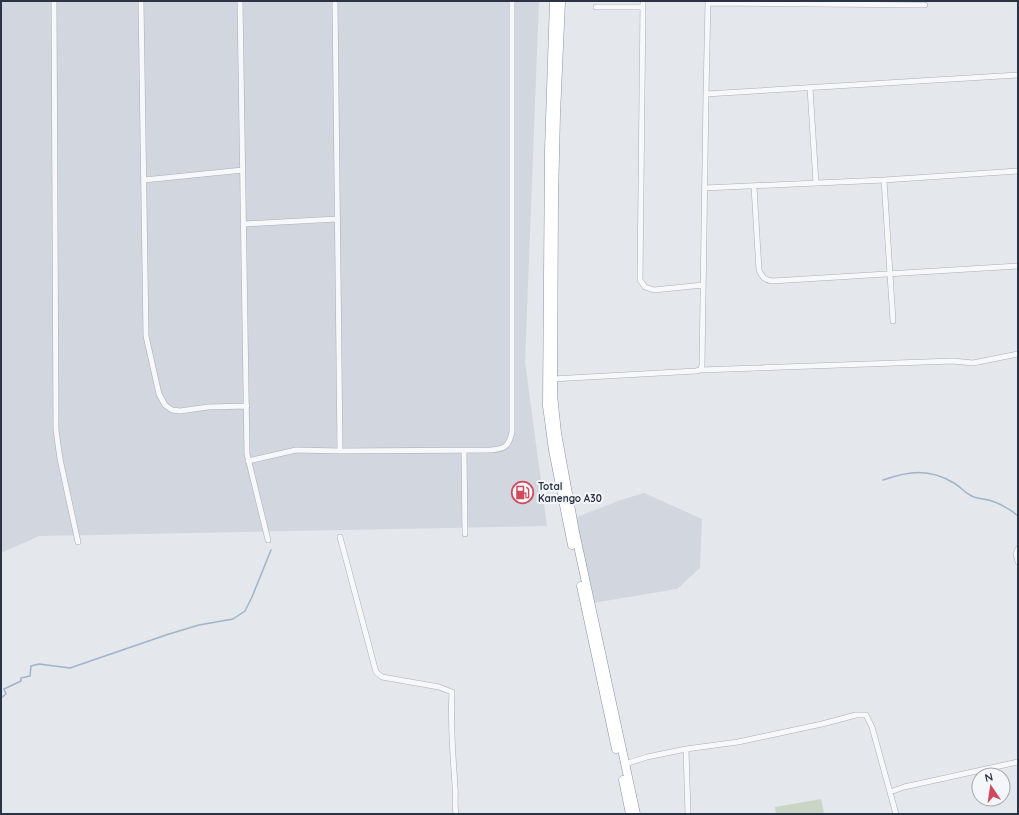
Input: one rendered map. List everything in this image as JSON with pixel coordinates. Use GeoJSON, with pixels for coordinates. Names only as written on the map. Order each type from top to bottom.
{"type":"FeatureCollection","features":[{"type":"Feature","properties":{"kind":"highway"},"geometry":{"type":"LineString","coordinates":[[554,1],[549,150],[550,379],[555,420],[575,532],[636,814]]}},
{"type":"Feature","properties":{"kind":"highway"},"geometry":{"type":"LineString","coordinates":[[561,1],[556,114],[550,379],[547,406],[560,490],[630,814]]}},
{"type":"Feature","properties":{"kind":"street"},"geometry":{"type":"LineString","coordinates":[[54,1],[56,430],[60,459],[78,542]]}},
{"type":"Feature","properties":{"kind":"street"},"geometry":{"type":"LineString","coordinates":[[141,1],[146,336],[159,394],[162,402],[172,410],[247,406]]}},
{"type":"Feature","properties":{"kind":"street"},"geometry":{"type":"LineString","coordinates":[[240,1],[248,461],[268,540]]}},
{"type":"Feature","properties":{"kind":"street"},"geometry":{"type":"LineString","coordinates":[[335,1],[340,451]]}},
{"type":"Feature","properties":{"kind":"street"},"geometry":{"type":"LineString","coordinates":[[248,461],[296,450],[340,451],[498,449],[504,447],[509,442],[512,432],[512,1]]}},
{"type":"Feature","properties":{"kind":"street"},"geometry":{"type":"LineString","coordinates":[[643,1],[640,280],[645,287],[654,290],[703,285]]}},
{"type":"Feature","properties":{"kind":"street"},"geometry":{"type":"LineString","coordinates":[[700,370],[703,361],[708,2],[925,5]]}},
{"type":"Feature","properties":{"kind":"street"},"geometry":{"type":"LineString","coordinates":[[596,7],[643,7]]}},
{"type":"Feature","properties":{"kind":"street"},"geometry":{"type":"LineString","coordinates":[[706,94],[1018,75]]}},
{"type":"Feature","properties":{"kind":"street"},"geometry":{"type":"LineString","coordinates":[[810,88],[816,183]]}},
{"type":"Feature","properties":{"kind":"street"},"geometry":{"type":"LineString","coordinates":[[144,180],[243,170]]}},
{"type":"Feature","properties":{"kind":"street"},"geometry":{"type":"LineString","coordinates":[[705,188],[884,180],[1018,170]]}},
{"type":"Feature","properties":{"kind":"street"},"geometry":{"type":"LineString","coordinates":[[884,180],[893,321]]}},
{"type":"Feature","properties":{"kind":"street"},"geometry":{"type":"LineString","coordinates":[[754,187],[759,270],[764,278],[772,281],[1018,266]]}},
{"type":"Feature","properties":{"kind":"street"},"geometry":{"type":"LineString","coordinates":[[244,224],[337,219]]}},
{"type":"Feature","properties":{"kind":"street"},"geometry":{"type":"LineString","coordinates":[[550,379],[696,372],[700,370],[953,361],[973,363],[1018,354]]}},
{"type":"Feature","properties":{"kind":"street"},"geometry":{"type":"LineString","coordinates":[[464,450],[465,534]]}},
{"type":"Feature","properties":{"kind":"street"},"geometry":{"type":"LineString","coordinates":[[340,537],[376,672],[382,677],[438,686],[452,692],[452,725],[456,791],[454,804],[456,814]]}},
{"type":"Feature","properties":{"kind":"street"},"geometry":{"type":"LineString","coordinates":[[1018,549],[1016,554],[1018,562]]}},
{"type":"Feature","properties":{"kind":"street"},"geometry":{"type":"LineString","coordinates":[[625,764],[647,757],[686,749],[738,742],[856,715],[866,715],[872,727],[896,814]]}},
{"type":"Feature","properties":{"kind":"street"},"geometry":{"type":"LineString","coordinates":[[686,749],[688,814]]}},
{"type":"Feature","properties":{"kind":"street"},"geometry":{"type":"LineString","coordinates":[[890,792],[904,787],[1018,762]]}},
{"type":"Feature","properties":{"kind":"shaded area"},"geometry":{"type":"Polygon","coordinates":[[[1,1],[539,1],[525,362],[547,526],[39,536],[1,553],[1,1]]]}},
{"type":"Feature","properties":{"kind":"shaded area"},"geometry":{"type":"Polygon","coordinates":[[[644,493],[702,519],[700,568],[677,589],[593,603],[574,518],[644,493]]]}},
{"type":"Feature","properties":{"kind":"green space"},"geometry":{"type":"Polygon","coordinates":[[[821,799],[824,814],[776,814],[775,807],[821,799]]]}},
{"type":"Feature","properties":{"kind":"waterway"},"geometry":{"type":"LineString","coordinates":[[883,480],[919,472],[936,475],[954,483],[971,496],[990,500],[1009,509],[1018,516]]}},
{"type":"Feature","properties":{"kind":"waterway"},"geometry":{"type":"LineString","coordinates":[[1,698],[6,694],[4,689],[21,681],[21,678],[30,676],[31,666],[39,664],[70,668],[169,634],[199,625],[233,619],[245,611],[271,550]]}},
{"type":"Feature","properties":{"kind":"place","name":"Total Kanengo A30"},"geometry":{"type":"Point","coordinates":[522,492]}}]}
